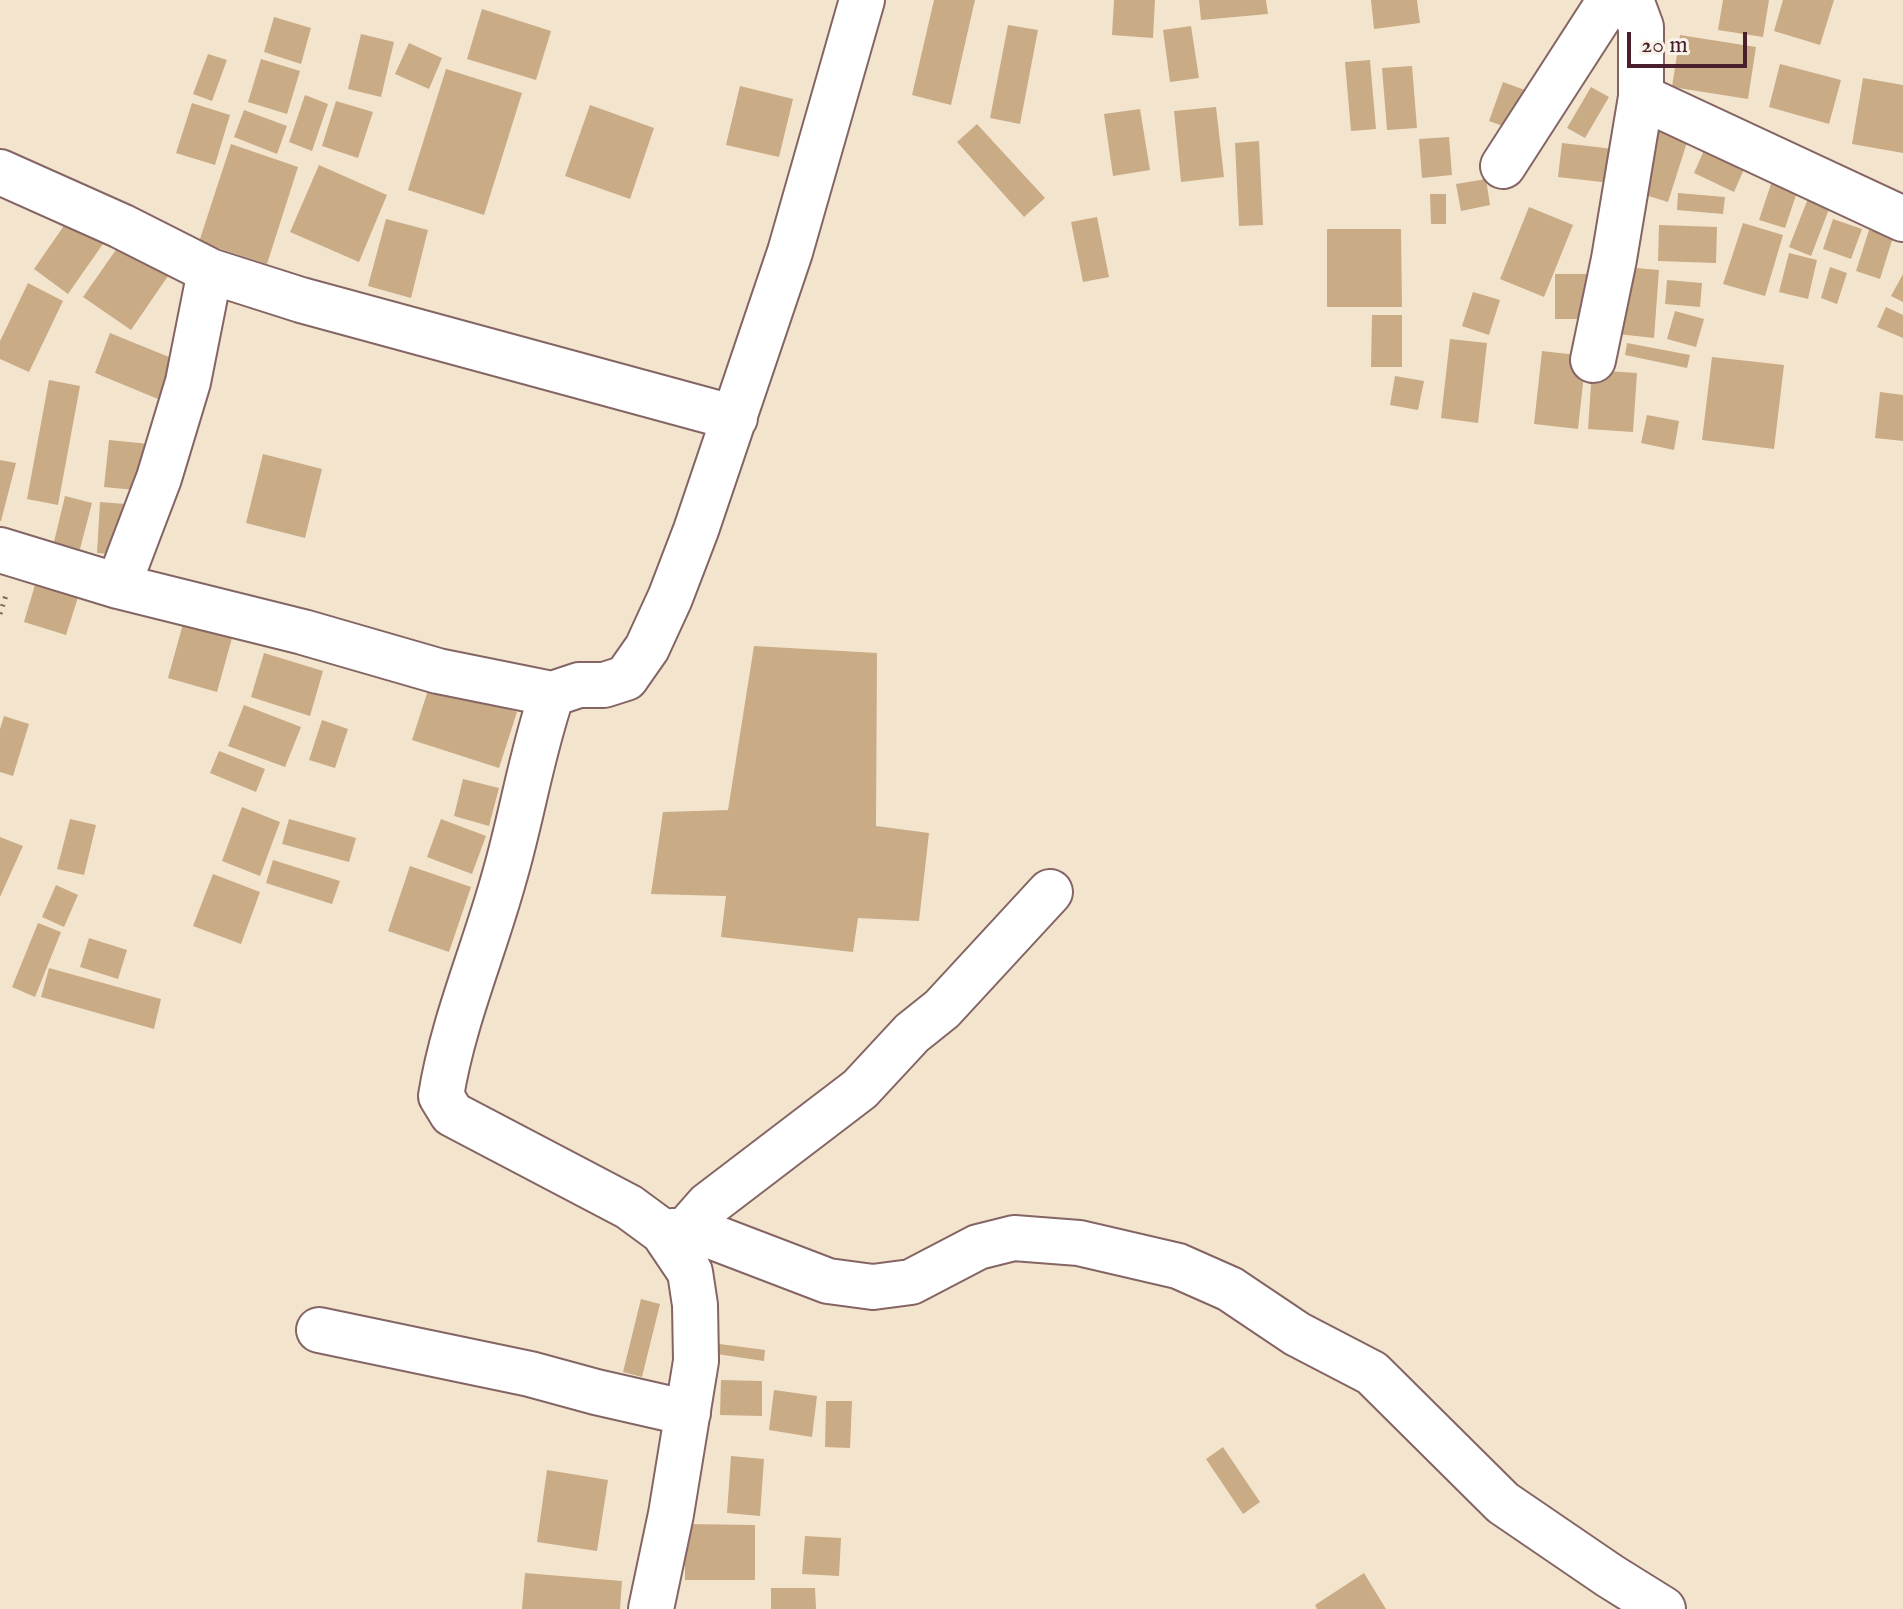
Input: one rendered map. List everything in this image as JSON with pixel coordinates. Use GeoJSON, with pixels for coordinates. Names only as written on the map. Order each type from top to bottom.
{"type":"FeatureCollection","features":[{"type":"Feature","properties":{"kind":"street"},"geometry":{"type":"LineString","coordinates":[[0,550],[118,586],[303,632],[438,671],[552,694],[579,685],[604,685],[626,678],[647,648],[696,530],[735,418],[794,237],[862,0]]}},
{"type":"Feature","properties":{"kind":"street"},"geometry":{"type":"LineString","coordinates":[[1503,166],[1610,0]]}},
{"type":"Feature","properties":{"kind":"street"},"geometry":{"type":"LineString","coordinates":[[1593,360],[1630,173],[1641,97],[1641,27],[1631,0]]}},
{"type":"Feature","properties":{"kind":"street"},"geometry":{"type":"LineString","coordinates":[[1641,97],[1903,219]]}},
{"type":"Feature","properties":{"kind":"street"},"geometry":{"type":"LineString","coordinates":[[0,172],[121,226],[210,271],[301,300],[735,418]]}},
{"type":"Feature","properties":{"kind":"street"},"geometry":{"type":"LineString","coordinates":[[118,586],[159,478],[188,382],[210,271]]}},
{"type":"Feature","properties":{"kind":"street"},"geometry":{"type":"LineString","coordinates":[[552,694],[537,737],[505,875],[455,1032],[441,1096],[452,1114],[674,1231],[735,1243],[828,1281],[873,1287],[911,1282],[978,1247],[1014,1238],[1079,1243],[1178,1266],[1230,1289],[1297,1334],[1372,1373],[1503,1503],[1663,1609]]}},
{"type":"Feature","properties":{"kind":"street"},"geometry":{"type":"LineString","coordinates":[[674,1231],[860,1089],[912,1033],[942,1009],[1050,892]]}},
{"type":"Feature","properties":{"kind":"street"},"geometry":{"type":"LineString","coordinates":[[651,1609],[696,1361],[695,1305],[690,1272],[674,1231]]}},
{"type":"Feature","properties":{"kind":"street"},"geometry":{"type":"LineString","coordinates":[[319,1330],[530,1374],[688,1413]]}},
{"type":"Feature","properties":{"kind":"building"},"geometry":{"type":"Polygon","coordinates":[[[934,0],[975,0],[951,105],[912,95],[934,0]]]}},
{"type":"Feature","properties":{"kind":"building"},"geometry":{"type":"Polygon","coordinates":[[[1114,0],[1155,0],[1153,38],[1112,35],[1114,0]]]}},
{"type":"Feature","properties":{"kind":"building"},"geometry":{"type":"Polygon","coordinates":[[[1199,0],[1266,0],[1268,14],[1201,20],[1199,0]]]}},
{"type":"Feature","properties":{"kind":"building"},"geometry":{"type":"Polygon","coordinates":[[[1371,0],[1417,0],[1420,23],[1374,29],[1371,0]]]}},
{"type":"Feature","properties":{"kind":"building"},"geometry":{"type":"Polygon","coordinates":[[[1723,0],[1769,0],[1763,37],[1718,30],[1723,0]]]}},
{"type":"Feature","properties":{"kind":"building"},"geometry":{"type":"Polygon","coordinates":[[[1783,0],[1834,0],[1820,45],[1774,31],[1783,0]]]}},
{"type":"Feature","properties":{"kind":"building"},"geometry":{"type":"Polygon","coordinates":[[[482,9],[551,31],[536,80],[467,59],[482,9]]]}},
{"type":"Feature","properties":{"kind":"building"},"geometry":{"type":"Polygon","coordinates":[[[274,17],[311,28],[301,64],[264,52],[274,17]]]}},
{"type":"Feature","properties":{"kind":"building"},"geometry":{"type":"Polygon","coordinates":[[[1008,25],[1038,30],[1020,124],[990,118],[1008,25]]]}},
{"type":"Feature","properties":{"kind":"building"},"geometry":{"type":"Polygon","coordinates":[[[1191,26],[1199,78],[1170,82],[1163,30],[1191,26]]]}},
{"type":"Feature","properties":{"kind":"building"},"geometry":{"type":"Polygon","coordinates":[[[361,34],[394,42],[381,97],[348,89],[361,34]]]}},
{"type":"Feature","properties":{"kind":"building"},"geometry":{"type":"Polygon","coordinates":[[[1680,35],[1756,47],[1748,99],[1672,87],[1680,35]]]}},
{"type":"Feature","properties":{"kind":"building"},"geometry":{"type":"Polygon","coordinates":[[[409,43],[442,58],[429,89],[395,74],[409,43]]]}},
{"type":"Feature","properties":{"kind":"building"},"geometry":{"type":"Polygon","coordinates":[[[208,54],[227,60],[212,101],[193,94],[208,54]]]}},
{"type":"Feature","properties":{"kind":"building"},"geometry":{"type":"Polygon","coordinates":[[[261,59],[300,71],[287,114],[248,102],[261,59]]]}},
{"type":"Feature","properties":{"kind":"building"},"geometry":{"type":"Polygon","coordinates":[[[1370,60],[1376,129],[1351,131],[1345,62],[1370,60]]]}},
{"type":"Feature","properties":{"kind":"building"},"geometry":{"type":"Polygon","coordinates":[[[1780,64],[1841,80],[1829,124],[1769,107],[1780,64]]]}},
{"type":"Feature","properties":{"kind":"building"},"geometry":{"type":"Polygon","coordinates":[[[1412,66],[1417,128],[1387,130],[1382,68],[1412,66]]]}},
{"type":"Feature","properties":{"kind":"building"},"geometry":{"type":"Polygon","coordinates":[[[446,69],[522,93],[484,215],[408,190],[446,69]]]}},
{"type":"Feature","properties":{"kind":"building"},"geometry":{"type":"Polygon","coordinates":[[[1863,78],[1903,85],[1903,153],[1852,144],[1863,78]]]}},
{"type":"Feature","properties":{"kind":"building"},"geometry":{"type":"Polygon","coordinates":[[[1503,82],[1525,90],[1511,129],[1489,121],[1503,82]]]}},
{"type":"Feature","properties":{"kind":"building"},"geometry":{"type":"Polygon","coordinates":[[[740,86],[793,99],[779,157],[726,145],[740,86]]]}},
{"type":"Feature","properties":{"kind":"building"},"geometry":{"type":"Polygon","coordinates":[[[1591,87],[1609,97],[1585,138],[1567,128],[1591,87]]]}},
{"type":"Feature","properties":{"kind":"building"},"geometry":{"type":"Polygon","coordinates":[[[305,95],[328,104],[312,151],[289,142],[305,95]]]}},
{"type":"Feature","properties":{"kind":"building"},"geometry":{"type":"Polygon","coordinates":[[[336,101],[373,112],[358,158],[322,146],[336,101]]]}},
{"type":"Feature","properties":{"kind":"building"},"geometry":{"type":"Polygon","coordinates":[[[192,103],[230,115],[215,165],[176,153],[192,103]]]}},
{"type":"Feature","properties":{"kind":"building"},"geometry":{"type":"Polygon","coordinates":[[[590,105],[654,128],[630,199],[565,176],[590,105]]]}},
{"type":"Feature","properties":{"kind":"building"},"geometry":{"type":"Polygon","coordinates":[[[1216,107],[1224,177],[1181,182],[1174,111],[1216,107]]]}},
{"type":"Feature","properties":{"kind":"building"},"geometry":{"type":"Polygon","coordinates":[[[1140,109],[1150,170],[1113,176],[1104,114],[1140,109]]]}},
{"type":"Feature","properties":{"kind":"building"},"geometry":{"type":"Polygon","coordinates":[[[244,110],[287,126],[277,154],[234,137],[244,110]]]}},
{"type":"Feature","properties":{"kind":"building"},"geometry":{"type":"Polygon","coordinates":[[[977,124],[1045,198],[1024,217],[957,142],[977,124]]]}},
{"type":"Feature","properties":{"kind":"building"},"geometry":{"type":"Polygon","coordinates":[[[1652,125],[1689,136],[1668,202],[1632,191],[1652,125]]]}},
{"type":"Feature","properties":{"kind":"building"},"geometry":{"type":"Polygon","coordinates":[[[1449,137],[1452,175],[1422,178],[1419,139],[1449,137]]]}},
{"type":"Feature","properties":{"kind":"building"},"geometry":{"type":"Polygon","coordinates":[[[1259,141],[1263,225],[1239,226],[1235,143],[1259,141]]]}},
{"type":"Feature","properties":{"kind":"building"},"geometry":{"type":"Polygon","coordinates":[[[1562,143],[1622,150],[1619,184],[1558,177],[1562,143]]]}},
{"type":"Feature","properties":{"kind":"building"},"geometry":{"type":"Polygon","coordinates":[[[231,144],[298,167],[267,264],[199,242],[231,144]]]}},
{"type":"Feature","properties":{"kind":"building"},"geometry":{"type":"Polygon","coordinates":[[[1705,148],[1745,167],[1734,192],[1694,173],[1705,148]]]}},
{"type":"Feature","properties":{"kind":"building"},"geometry":{"type":"Polygon","coordinates":[[[319,165],[387,195],[359,262],[290,232],[319,165]]]}},
{"type":"Feature","properties":{"kind":"building"},"geometry":{"type":"Polygon","coordinates":[[[1773,178],[1799,186],[1785,228],[1759,220],[1773,178]]]}},
{"type":"Feature","properties":{"kind":"building"},"geometry":{"type":"Polygon","coordinates":[[[1486,179],[1490,205],[1461,211],[1456,184],[1486,179]]]}},
{"type":"Feature","properties":{"kind":"building"},"geometry":{"type":"Polygon","coordinates":[[[1678,193],[1725,197],[1723,214],[1677,210],[1678,193]]]}},
{"type":"Feature","properties":{"kind":"building"},"geometry":{"type":"Polygon","coordinates":[[[1430,194],[1446,194],[1446,224],[1431,224],[1430,194]]]}},
{"type":"Feature","properties":{"kind":"building"},"geometry":{"type":"Polygon","coordinates":[[[1809,196],[1831,204],[1811,256],[1789,247],[1809,196]]]}},
{"type":"Feature","properties":{"kind":"building"},"geometry":{"type":"Polygon","coordinates":[[[1529,207],[1573,225],[1544,297],[1500,279],[1529,207]]]}},
{"type":"Feature","properties":{"kind":"building"},"geometry":{"type":"Polygon","coordinates":[[[70,217],[105,241],[68,294],[34,269],[70,217]]]}},
{"type":"Feature","properties":{"kind":"building"},"geometry":{"type":"Polygon","coordinates":[[[1097,217],[1109,277],[1083,282],[1071,222],[1097,217]]]}},
{"type":"Feature","properties":{"kind":"building"},"geometry":{"type":"Polygon","coordinates":[[[386,219],[428,230],[411,298],[368,286],[386,219]]]}},
{"type":"Feature","properties":{"kind":"building"},"geometry":{"type":"Polygon","coordinates":[[[1833,219],[1862,229],[1851,259],[1823,249],[1833,219]]]}},
{"type":"Feature","properties":{"kind":"building"},"geometry":{"type":"Polygon","coordinates":[[[1743,223],[1783,235],[1765,296],[1723,284],[1743,223]]]}},
{"type":"Feature","properties":{"kind":"building"},"geometry":{"type":"Polygon","coordinates":[[[1659,225],[1717,227],[1716,263],[1658,261],[1659,225]]]}},
{"type":"Feature","properties":{"kind":"building"},"geometry":{"type":"Polygon","coordinates":[[[1327,229],[1401,229],[1402,307],[1327,307],[1327,229]]]}},
{"type":"Feature","properties":{"kind":"building"},"geometry":{"type":"Polygon","coordinates":[[[1869,230],[1893,237],[1880,279],[1856,271],[1869,230]]]}},
{"type":"Feature","properties":{"kind":"building"},"geometry":{"type":"Polygon","coordinates":[[[120,244],[168,276],[131,330],[83,297],[120,244]]]}},
{"type":"Feature","properties":{"kind":"building"},"geometry":{"type":"Polygon","coordinates":[[[1789,253],[1817,260],[1808,299],[1779,292],[1789,253]]]}},
{"type":"Feature","properties":{"kind":"building"},"geometry":{"type":"Polygon","coordinates":[[[1624,267],[1659,270],[1654,338],[1618,334],[1624,267]]]}},
{"type":"Feature","properties":{"kind":"building"},"geometry":{"type":"Polygon","coordinates":[[[1830,267],[1847,273],[1837,304],[1821,298],[1830,267]]]}},
{"type":"Feature","properties":{"kind":"building"},"geometry":{"type":"Polygon","coordinates":[[[1555,274],[1594,274],[1593,319],[1555,319],[1555,274]]]}},
{"type":"Feature","properties":{"kind":"building"},"geometry":{"type":"Polygon","coordinates":[[[1903,274],[1903,302],[1891,296],[1903,274]]]}},
{"type":"Feature","properties":{"kind":"building"},"geometry":{"type":"Polygon","coordinates":[[[1667,280],[1702,283],[1700,307],[1665,304],[1667,280]]]}},
{"type":"Feature","properties":{"kind":"building"},"geometry":{"type":"Polygon","coordinates":[[[28,283],[63,301],[29,372],[0,359],[0,341],[28,283]]]}},
{"type":"Feature","properties":{"kind":"building"},"geometry":{"type":"Polygon","coordinates":[[[1473,292],[1500,300],[1489,335],[1462,326],[1473,292]]]}},
{"type":"Feature","properties":{"kind":"building"},"geometry":{"type":"Polygon","coordinates":[[[1886,307],[1903,315],[1903,338],[1877,327],[1886,307]]]}},
{"type":"Feature","properties":{"kind":"building"},"geometry":{"type":"Polygon","coordinates":[[[1675,311],[1704,319],[1696,347],[1667,339],[1675,311]]]}},
{"type":"Feature","properties":{"kind":"building"},"geometry":{"type":"Polygon","coordinates":[[[1372,315],[1402,315],[1402,367],[1371,367],[1372,315]]]}},
{"type":"Feature","properties":{"kind":"building"},"geometry":{"type":"Polygon","coordinates":[[[110,333],[174,359],[158,399],[95,373],[110,333]]]}},
{"type":"Feature","properties":{"kind":"building"},"geometry":{"type":"Polygon","coordinates":[[[1450,339],[1487,343],[1478,423],[1441,418],[1450,339]]]}},
{"type":"Feature","properties":{"kind":"building"},"geometry":{"type":"Polygon","coordinates":[[[1627,343],[1690,355],[1687,368],[1625,355],[1627,343]]]}},
{"type":"Feature","properties":{"kind":"building"},"geometry":{"type":"Polygon","coordinates":[[[1542,351],[1586,356],[1578,429],[1534,424],[1542,351]]]}},
{"type":"Feature","properties":{"kind":"building"},"geometry":{"type":"Polygon","coordinates":[[[1712,357],[1784,365],[1774,449],[1702,440],[1712,357]]]}},
{"type":"Feature","properties":{"kind":"building"},"geometry":{"type":"Polygon","coordinates":[[[1592,370],[1637,373],[1633,432],[1588,429],[1592,370]]]}},
{"type":"Feature","properties":{"kind":"building"},"geometry":{"type":"Polygon","coordinates":[[[1395,376],[1424,381],[1418,410],[1390,405],[1395,376]]]}},
{"type":"Feature","properties":{"kind":"building"},"geometry":{"type":"Polygon","coordinates":[[[49,380],[80,386],[58,505],[27,499],[49,380]]]}},
{"type":"Feature","properties":{"kind":"building"},"geometry":{"type":"Polygon","coordinates":[[[1880,392],[1903,395],[1903,441],[1875,438],[1880,392]]]}},
{"type":"Feature","properties":{"kind":"building"},"geometry":{"type":"Polygon","coordinates":[[[1647,415],[1679,421],[1674,450],[1641,443],[1647,415]]]}},
{"type":"Feature","properties":{"kind":"building"},"geometry":{"type":"Polygon","coordinates":[[[109,440],[149,444],[145,491],[104,487],[109,440]]]}},
{"type":"Feature","properties":{"kind":"building"},"geometry":{"type":"Polygon","coordinates":[[[263,454],[322,469],[305,538],[246,523],[263,454]]]}},
{"type":"Feature","properties":{"kind":"building"},"geometry":{"type":"Polygon","coordinates":[[[0,460],[16,463],[1,521],[0,521],[0,460]]]}},
{"type":"Feature","properties":{"kind":"building"},"geometry":{"type":"Polygon","coordinates":[[[65,496],[92,503],[80,549],[54,542],[65,496]]]}},
{"type":"Feature","properties":{"kind":"building"},"geometry":{"type":"Polygon","coordinates":[[[100,502],[126,504],[123,555],[97,553],[100,502]]]}},
{"type":"Feature","properties":{"kind":"building"},"geometry":{"type":"Polygon","coordinates":[[[37,578],[80,591],[66,635],[24,622],[37,578]]]}},
{"type":"Feature","properties":{"kind":"building"},"geometry":{"type":"Polygon","coordinates":[[[183,624],[232,638],[217,692],[168,678],[183,624]]]}},
{"type":"Feature","properties":{"kind":"building"},"geometry":{"type":"Polygon","coordinates":[[[754,646],[877,653],[876,826],[929,833],[919,921],[858,918],[853,952],[721,937],[726,896],[651,894],[663,812],[728,810],[754,646]]]}},
{"type":"Feature","properties":{"kind":"building"},"geometry":{"type":"Polygon","coordinates":[[[264,653],[323,671],[310,716],[251,697],[264,653]]]}},
{"type":"Feature","properties":{"kind":"building"},"geometry":{"type":"Polygon","coordinates":[[[430,684],[517,712],[499,768],[412,740],[430,684]]]}},
{"type":"Feature","properties":{"kind":"building"},"geometry":{"type":"Polygon","coordinates":[[[244,705],[301,727],[285,767],[228,746],[244,705]]]}},
{"type":"Feature","properties":{"kind":"building"},"geometry":{"type":"Polygon","coordinates":[[[4,716],[29,724],[13,776],[0,772],[0,729],[4,716]]]}},
{"type":"Feature","properties":{"kind":"building"},"geometry":{"type":"Polygon","coordinates":[[[322,720],[348,729],[335,768],[309,760],[322,720]]]}},
{"type":"Feature","properties":{"kind":"building"},"geometry":{"type":"Polygon","coordinates":[[[219,751],[265,769],[256,792],[210,773],[219,751]]]}},
{"type":"Feature","properties":{"kind":"building"},"geometry":{"type":"Polygon","coordinates":[[[463,779],[499,788],[489,826],[454,816],[463,779]]]}},
{"type":"Feature","properties":{"kind":"building"},"geometry":{"type":"Polygon","coordinates":[[[242,807],[280,822],[260,876],[222,861],[242,807]]]}},
{"type":"Feature","properties":{"kind":"building"},"geometry":{"type":"Polygon","coordinates":[[[70,819],[96,825],[84,875],[57,869],[70,819]]]}},
{"type":"Feature","properties":{"kind":"building"},"geometry":{"type":"Polygon","coordinates":[[[289,819],[356,838],[349,862],[282,844],[289,819]]]}},
{"type":"Feature","properties":{"kind":"building"},"geometry":{"type":"Polygon","coordinates":[[[441,819],[486,836],[472,874],[427,857],[441,819]]]}},
{"type":"Feature","properties":{"kind":"building"},"geometry":{"type":"Polygon","coordinates":[[[0,837],[23,846],[0,897],[0,837]]]}},
{"type":"Feature","properties":{"kind":"building"},"geometry":{"type":"Polygon","coordinates":[[[273,860],[340,881],[332,904],[266,883],[273,860]]]}},
{"type":"Feature","properties":{"kind":"building"},"geometry":{"type":"Polygon","coordinates":[[[410,866],[471,887],[449,952],[388,931],[410,866]]]}},
{"type":"Feature","properties":{"kind":"building"},"geometry":{"type":"Polygon","coordinates":[[[213,874],[260,892],[241,944],[193,926],[213,874]]]}},
{"type":"Feature","properties":{"kind":"building"},"geometry":{"type":"Polygon","coordinates":[[[56,885],[78,895],[64,927],[42,917],[56,885]]]}},
{"type":"Feature","properties":{"kind":"building"},"geometry":{"type":"Polygon","coordinates":[[[38,923],[61,932],[35,997],[12,987],[38,923]]]}},
{"type":"Feature","properties":{"kind":"building"},"geometry":{"type":"Polygon","coordinates":[[[89,938],[127,950],[118,979],[80,967],[89,938]]]}},
{"type":"Feature","properties":{"kind":"building"},"geometry":{"type":"Polygon","coordinates":[[[49,968],[161,999],[154,1029],[41,997],[49,968]]]}},
{"type":"Feature","properties":{"kind":"building"},"geometry":{"type":"Polygon","coordinates":[[[641,1299],[660,1304],[642,1377],[623,1372],[641,1299]]]}},
{"type":"Feature","properties":{"kind":"building"},"geometry":{"type":"Polygon","coordinates":[[[712,1343],[765,1350],[764,1361],[710,1353],[712,1343]]]}},
{"type":"Feature","properties":{"kind":"building"},"geometry":{"type":"Polygon","coordinates":[[[721,1380],[762,1381],[762,1416],[720,1415],[721,1380]]]}},
{"type":"Feature","properties":{"kind":"building"},"geometry":{"type":"Polygon","coordinates":[[[774,1390],[817,1396],[812,1437],[769,1430],[774,1390]]]}},
{"type":"Feature","properties":{"kind":"building"},"geometry":{"type":"Polygon","coordinates":[[[826,1401],[852,1401],[850,1448],[825,1447],[826,1401]]]}},
{"type":"Feature","properties":{"kind":"building"},"geometry":{"type":"Polygon","coordinates":[[[1223,1447],[1260,1502],[1243,1514],[1206,1459],[1223,1447]]]}},
{"type":"Feature","properties":{"kind":"building"},"geometry":{"type":"Polygon","coordinates":[[[731,1456],[764,1459],[760,1516],[727,1513],[731,1456]]]}},
{"type":"Feature","properties":{"kind":"building"},"geometry":{"type":"Polygon","coordinates":[[[547,1470],[608,1480],[597,1551],[537,1542],[547,1470]]]}},
{"type":"Feature","properties":{"kind":"building"},"geometry":{"type":"Polygon","coordinates":[[[685,1524],[755,1525],[755,1580],[685,1580],[685,1524]]]}},
{"type":"Feature","properties":{"kind":"building"},"geometry":{"type":"Polygon","coordinates":[[[805,1536],[841,1538],[839,1576],[802,1574],[805,1536]]]}},
{"type":"Feature","properties":{"kind":"building"},"geometry":{"type":"Polygon","coordinates":[[[525,1573],[622,1581],[620,1609],[522,1609],[525,1573]]]}},
{"type":"Feature","properties":{"kind":"building"},"geometry":{"type":"Polygon","coordinates":[[[1364,1573],[1386,1609],[1317,1609],[1315,1605],[1364,1573]]]}},
{"type":"Feature","properties":{"kind":"building"},"geometry":{"type":"Polygon","coordinates":[[[771,1588],[815,1588],[816,1609],[771,1609],[771,1588]]]}}]}
